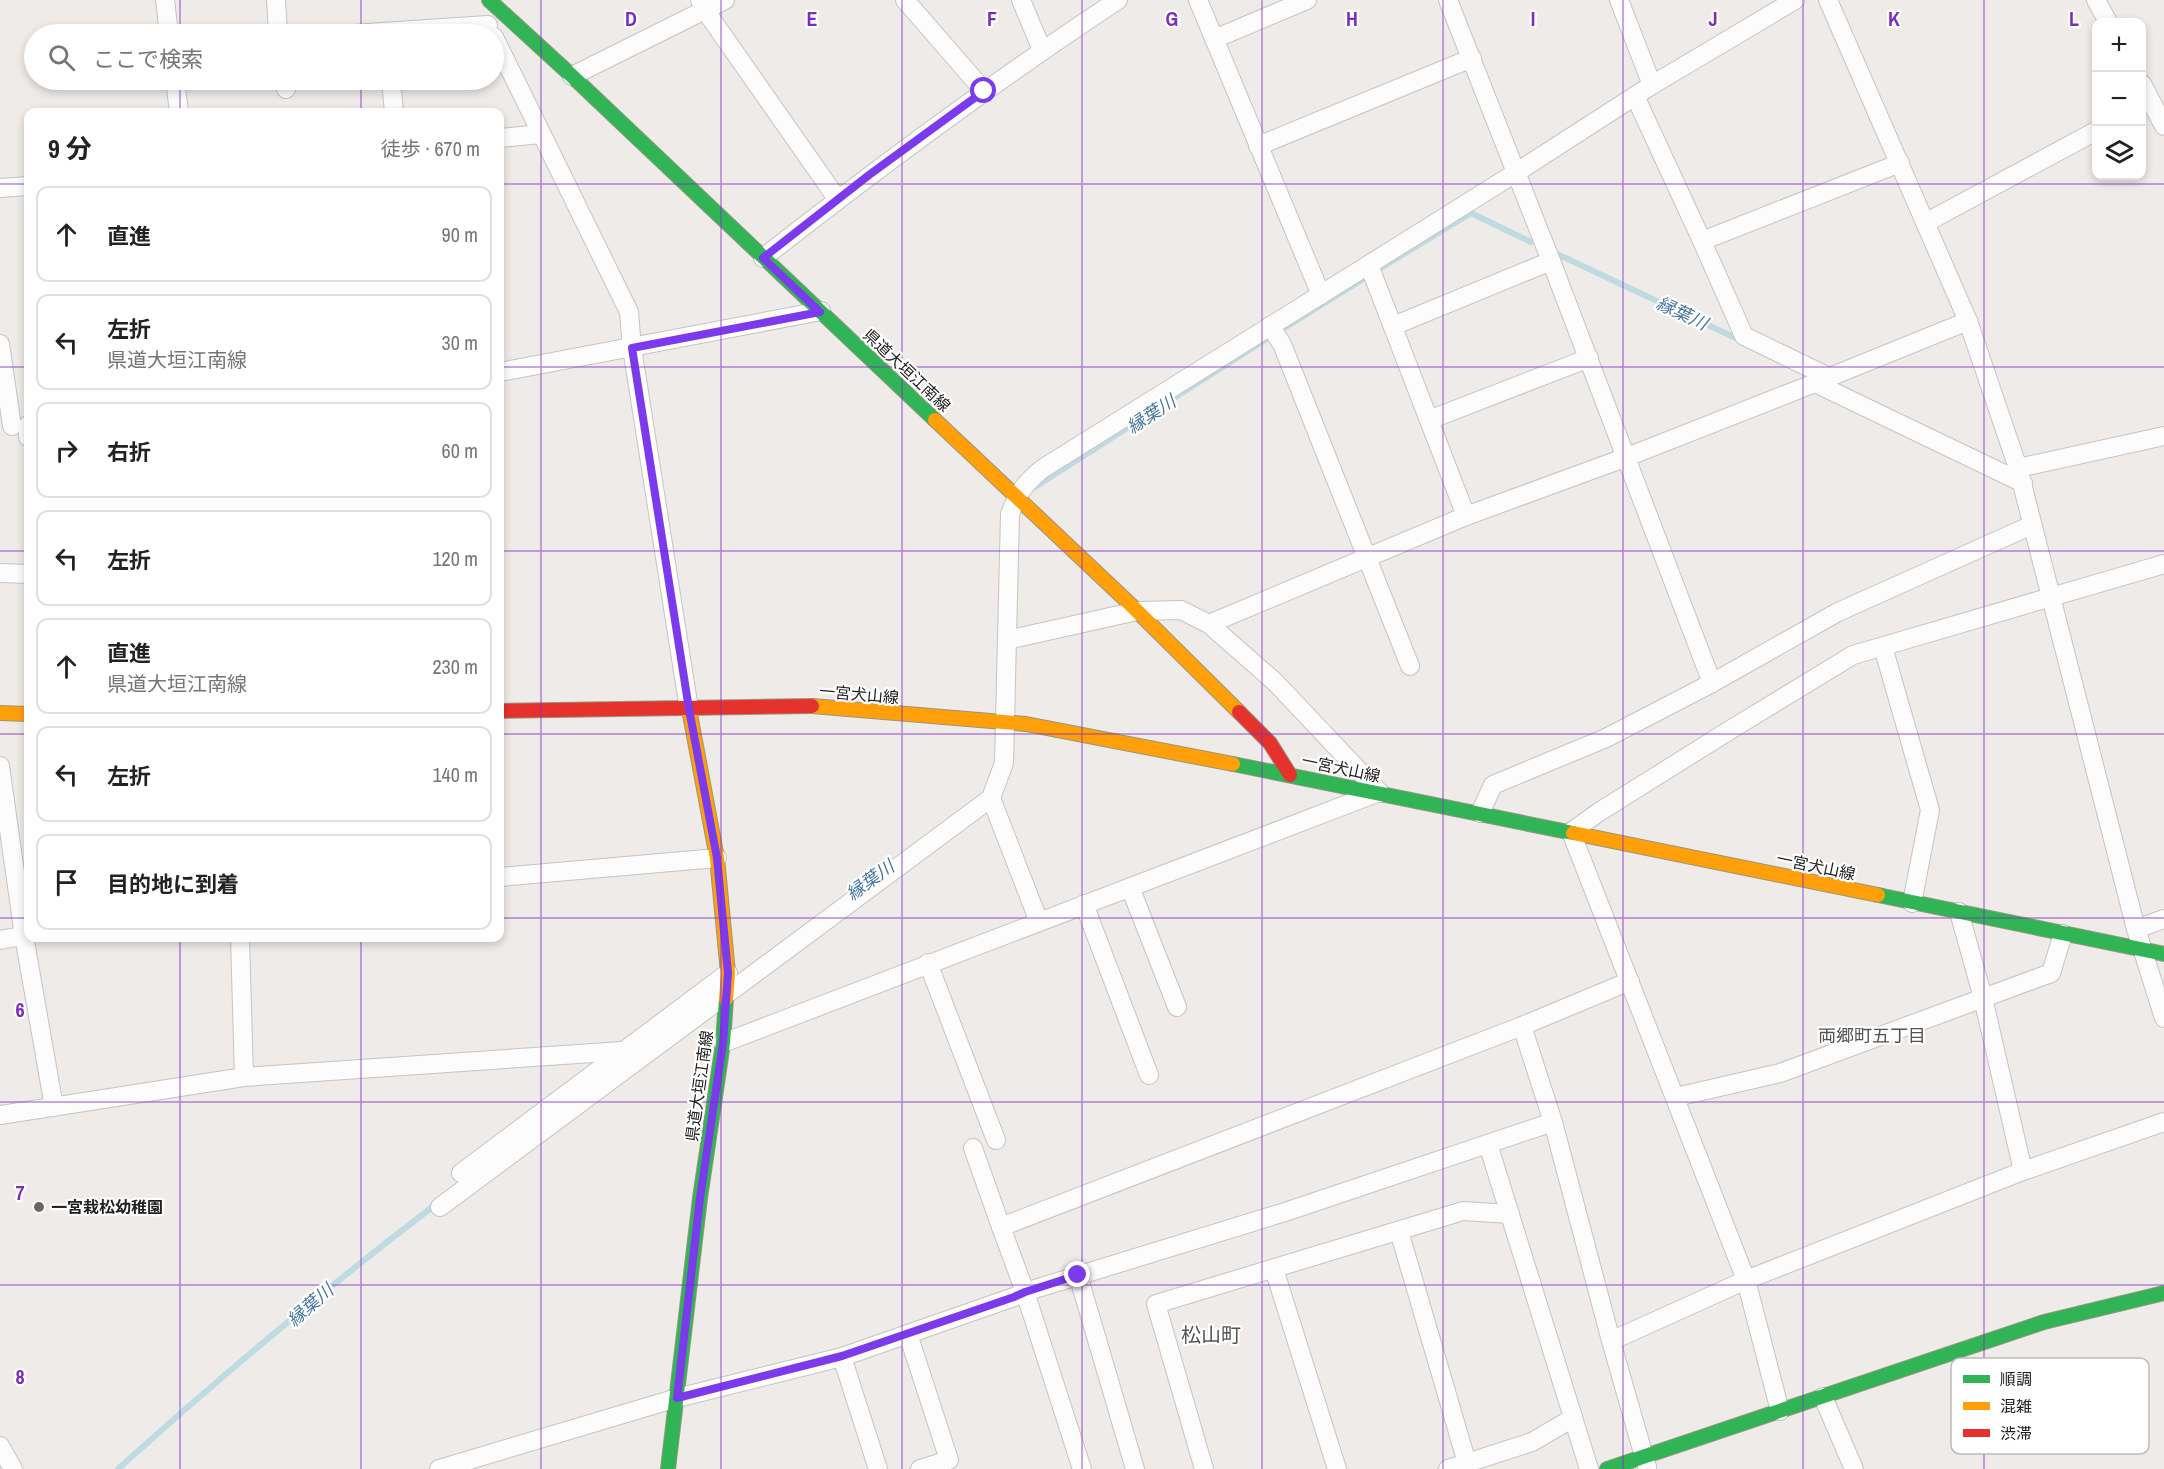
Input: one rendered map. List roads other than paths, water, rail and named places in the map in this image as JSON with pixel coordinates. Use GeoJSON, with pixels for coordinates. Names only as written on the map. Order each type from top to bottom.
{"type":"FeatureCollection","features":[{"type":"Feature","properties":{"kind":"main road","name":"県道大垣江南線"},"geometry":{"type":"LineString","coordinates":[[489,0],[1137,611],[1270,743],[1290,775]]}},
{"type":"Feature","properties":{"kind":"main road","name":"一宮犬山線"},"geometry":{"type":"LineString","coordinates":[[504,711],[812,706],[1026,724],[1480,813],[2164,954]]}},
{"type":"Feature","properties":{"kind":"main road","name":"県道大垣江南線"},"geometry":{"type":"LineString","coordinates":[[668,1469],[700,1198],[723,1043],[728,973],[717,858],[689,709]]}},
{"type":"Feature","properties":{"kind":"main road"},"geometry":{"type":"LineString","coordinates":[[0,713],[24,714]]}},
{"type":"Feature","properties":{"kind":"main road"},"geometry":{"type":"LineString","coordinates":[[1608,1469],[1646,1463],[1780,1411],[2044,1322],[2164,1293]]}},
{"type":"Feature","properties":{"kind":"street"},"geometry":{"type":"LineString","coordinates":[[165,0],[168,24]]}},
{"type":"Feature","properties":{"kind":"street"},"geometry":{"type":"LineString","coordinates":[[276,0],[277,24]]}},
{"type":"Feature","properties":{"kind":"street"},"geometry":{"type":"LineString","coordinates":[[480,0],[488,24]]}},
{"type":"Feature","properties":{"kind":"street"},"geometry":{"type":"LineString","coordinates":[[572,76],[702,5],[725,0]]}},
{"type":"Feature","properties":{"kind":"street"},"geometry":{"type":"LineString","coordinates":[[905,0],[984,91]]}},
{"type":"Feature","properties":{"kind":"street"},"geometry":{"type":"LineString","coordinates":[[1022,0],[1042,50]]}},
{"type":"Feature","properties":{"kind":"street"},"geometry":{"type":"LineString","coordinates":[[763,258],[984,91],[1118,0]]}},
{"type":"Feature","properties":{"kind":"street"},"geometry":{"type":"LineString","coordinates":[[1197,0],[1321,295]]}},
{"type":"Feature","properties":{"kind":"street"},"geometry":{"type":"LineString","coordinates":[[1214,39],[1307,0]]}},
{"type":"Feature","properties":{"kind":"street"},"geometry":{"type":"LineString","coordinates":[[1448,0],[1589,358],[1712,683]]}},
{"type":"Feature","properties":{"kind":"street"},"geometry":{"type":"LineString","coordinates":[[1619,0],[1652,85]]}},
{"type":"Feature","properties":{"kind":"street"},"geometry":{"type":"LineString","coordinates":[[440,1207],[519,1138],[622,1062],[727,993],[992,798],[1004,763],[1010,514],[1016,497],[1025,483],[1042,469],[1652,85],[1795,0]]}},
{"type":"Feature","properties":{"kind":"street"},"geometry":{"type":"LineString","coordinates":[[1828,0],[1927,222],[1968,321],[2020,476],[2136,929],[2164,1018]]}},
{"type":"Feature","properties":{"kind":"street"},"geometry":{"type":"LineString","coordinates":[[2096,0],[2106,18]]}},
{"type":"Feature","properties":{"kind":"street"},"geometry":{"type":"LineString","coordinates":[[702,5],[838,200]]}},
{"type":"Feature","properties":{"kind":"street"},"geometry":{"type":"LineString","coordinates":[[1258,146],[1472,58]]}},
{"type":"Feature","properties":{"kind":"street"},"geometry":{"type":"LineString","coordinates":[[504,59],[629,312],[632,348],[689,709]]}},
{"type":"Feature","properties":{"kind":"street"},"geometry":{"type":"LineString","coordinates":[[176,90],[178,108]]}},
{"type":"Feature","properties":{"kind":"street"},"geometry":{"type":"LineString","coordinates":[[392,90],[394,108]]}},
{"type":"Feature","properties":{"kind":"street"},"geometry":{"type":"LineString","coordinates":[[1635,96],[1744,336],[1822,380],[2020,476],[2164,436]]}},
{"type":"Feature","properties":{"kind":"street"},"geometry":{"type":"LineString","coordinates":[[2152,102],[2164,126]]}},
{"type":"Feature","properties":{"kind":"street"},"geometry":{"type":"LineString","coordinates":[[504,138],[541,134]]}},
{"type":"Feature","properties":{"kind":"street"},"geometry":{"type":"LineString","coordinates":[[1927,222],[2092,134]]}},
{"type":"Feature","properties":{"kind":"street"},"geometry":{"type":"LineString","coordinates":[[1702,241],[1900,163]]}},
{"type":"Feature","properties":{"kind":"street"},"geometry":{"type":"LineString","coordinates":[[0,188],[24,186]]}},
{"type":"Feature","properties":{"kind":"street"},"geometry":{"type":"LineString","coordinates":[[1393,326],[1551,261]]}},
{"type":"Feature","properties":{"kind":"street"},"geometry":{"type":"LineString","coordinates":[[1369,265],[1466,516]]}},
{"type":"Feature","properties":{"kind":"street"},"geometry":{"type":"LineString","coordinates":[[504,371],[820,312]]}},
{"type":"Feature","properties":{"kind":"street"},"geometry":{"type":"LineString","coordinates":[[1209,624],[1466,516],[1627,457],[1968,321]]}},
{"type":"Feature","properties":{"kind":"street"},"geometry":{"type":"LineString","coordinates":[[1270,326],[1282,344],[1410,666]]}},
{"type":"Feature","properties":{"kind":"street"},"geometry":{"type":"LineString","coordinates":[[0,344],[17,426]]}},
{"type":"Feature","properties":{"kind":"street"},"geometry":{"type":"LineString","coordinates":[[1429,420],[1589,358]]}},
{"type":"Feature","properties":{"kind":"street"},"geometry":{"type":"LineString","coordinates":[[1480,813],[1493,785],[1606,738],[1712,683],[1838,612],[2032,525]]}},
{"type":"Feature","properties":{"kind":"street"},"geometry":{"type":"LineString","coordinates":[[1780,1411],[1746,1280],[1571,832],[1679,761],[1853,655],[2164,564]]}},
{"type":"Feature","properties":{"kind":"street"},"geometry":{"type":"LineString","coordinates":[[0,573],[24,574]]}},
{"type":"Feature","properties":{"kind":"street"},"geometry":{"type":"LineString","coordinates":[[723,1043],[928,963],[1379,794],[1275,682],[1209,624],[1181,610],[1137,611],[1007,640]]}},
{"type":"Feature","properties":{"kind":"street"},"geometry":{"type":"LineString","coordinates":[[1883,647],[1930,810],[1912,903]]}},
{"type":"Feature","properties":{"kind":"street"},"geometry":{"type":"LineString","coordinates":[[0,766],[24,922]]}},
{"type":"Feature","properties":{"kind":"street"},"geometry":{"type":"LineString","coordinates":[[992,798],[1039,922]]}},
{"type":"Feature","properties":{"kind":"street"},"geometry":{"type":"LineString","coordinates":[[504,877],[717,858]]}},
{"type":"Feature","properties":{"kind":"street"},"geometry":{"type":"LineString","coordinates":[[1130,887],[1178,1007]]}},
{"type":"Feature","properties":{"kind":"street"},"geometry":{"type":"LineString","coordinates":[[1084,904],[1149,1075]]}},
{"type":"Feature","properties":{"kind":"street"},"geometry":{"type":"LineString","coordinates":[[1959,912],[1983,998],[2023,1171]]}},
{"type":"Feature","properties":{"kind":"street"},"geometry":{"type":"LineString","coordinates":[[2136,929],[2164,919]]}},
{"type":"Feature","properties":{"kind":"street"},"geometry":{"type":"LineString","coordinates":[[1676,1096],[1780,1073],[2051,973],[2063,934]]}},
{"type":"Feature","properties":{"kind":"street"},"geometry":{"type":"LineString","coordinates":[[0,940],[24,935]]}},
{"type":"Feature","properties":{"kind":"street"},"geometry":{"type":"LineString","coordinates":[[27,942],[54,1107]]}},
{"type":"Feature","properties":{"kind":"street"},"geometry":{"type":"LineString","coordinates":[[240,942],[244,1077]]}},
{"type":"Feature","properties":{"kind":"street"},"geometry":{"type":"LineString","coordinates":[[928,963],[996,1140]]}},
{"type":"Feature","properties":{"kind":"street"},"geometry":{"type":"LineString","coordinates":[[0,1115],[244,1077],[622,1062],[728,973]]}},
{"type":"Feature","properties":{"kind":"street"},"geometry":{"type":"LineString","coordinates":[[1002,1227],[1522,1026],[1630,981]]}},
{"type":"Feature","properties":{"kind":"street"},"geometry":{"type":"LineString","coordinates":[[1522,1026],[1553,1122],[1646,1463]]}},
{"type":"Feature","properties":{"kind":"street"},"geometry":{"type":"LineString","coordinates":[[439,1469],[677,1398],[842,1356],[1025,1292],[1285,1212],[1553,1122]]}},
{"type":"Feature","properties":{"kind":"street"},"geometry":{"type":"LineString","coordinates":[[1611,1341],[1746,1280],[2023,1171],[2164,1122]]}},
{"type":"Feature","properties":{"kind":"street"},"geometry":{"type":"LineString","coordinates":[[461,1173],[519,1138]]}},
{"type":"Feature","properties":{"kind":"street"},"geometry":{"type":"LineString","coordinates":[[1488,1144],[1589,1469]]}},
{"type":"Feature","properties":{"kind":"street"},"geometry":{"type":"LineString","coordinates":[[973,1148],[1025,1292],[1082,1469]]}},
{"type":"Feature","properties":{"kind":"street"},"geometry":{"type":"LineString","coordinates":[[1204,1469],[1156,1304],[1463,1211],[1510,1214]]}},
{"type":"Feature","properties":{"kind":"street"},"geometry":{"type":"LineString","coordinates":[[1399,1231],[1467,1463]]}},
{"type":"Feature","properties":{"kind":"street"},"geometry":{"type":"LineString","coordinates":[[1274,1269],[1337,1469]]}},
{"type":"Feature","properties":{"kind":"street"},"geometry":{"type":"LineString","coordinates":[[1078,1275],[1135,1469]]}},
{"type":"Feature","properties":{"kind":"street"},"geometry":{"type":"LineString","coordinates":[[908,1334],[949,1460],[920,1469]]}},
{"type":"Feature","properties":{"kind":"street"},"geometry":{"type":"LineString","coordinates":[[842,1356],[878,1469]]}},
{"type":"Feature","properties":{"kind":"street"},"geometry":{"type":"LineString","coordinates":[[1823,1397],[1854,1469]]}},
{"type":"Feature","properties":{"kind":"street"},"geometry":{"type":"LineString","coordinates":[[1448,1469],[1532,1442],[1573,1418]]}},
{"type":"Feature","properties":{"kind":"street"},"geometry":{"type":"LineString","coordinates":[[0,1446],[13,1469]]}},
{"type":"Feature","properties":{"kind":"waterway","name":"縁葉川"},"geometry":{"type":"LineString","coordinates":[[1381,268],[1471,213],[1531,242]]}},
{"type":"Feature","properties":{"kind":"waterway","name":"縁葉川"},"geometry":{"type":"LineString","coordinates":[[1555,253],[1742,341]]}},
{"type":"Feature","properties":{"kind":"waterway","name":"縁葉川"},"geometry":{"type":"LineString","coordinates":[[1286,327],[1368,276]]}},
{"type":"Feature","properties":{"kind":"waterway","name":"縁葉川"},"geometry":{"type":"LineString","coordinates":[[1035,487],[1268,338]]}},
{"type":"Feature","properties":{"kind":"waterway","name":"縁葉川"},"geometry":{"type":"LineString","coordinates":[[118,1469],[274,1334],[435,1205]]}},
{"type":"Feature","properties":{"kind":"place","name":"一宮栽松幼稚園"},"geometry":{"type":"Point","coordinates":[39,1207]}},
{"type":"Feature","properties":{"kind":"district","name":"両郷町五丁目"},"geometry":{"type":"Point","coordinates":[1872,1035]}},
{"type":"Feature","properties":{"kind":"district","name":"松山町"},"geometry":{"type":"Point","coordinates":[1211,1334]}}]}
